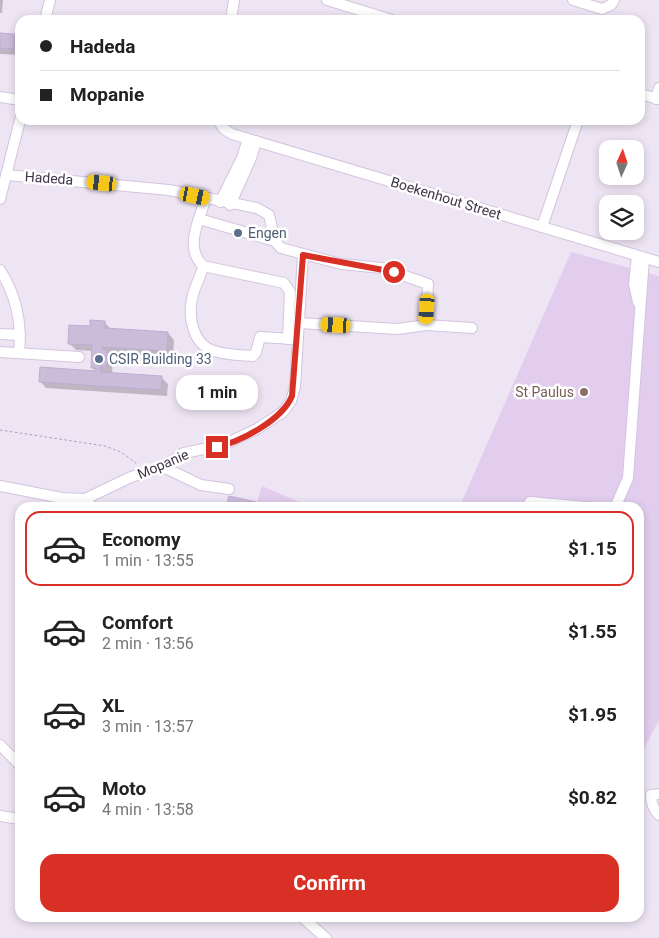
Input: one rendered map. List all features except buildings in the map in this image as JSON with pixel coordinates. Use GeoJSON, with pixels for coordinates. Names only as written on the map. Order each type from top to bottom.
{"type":"FeatureCollection","features":[{"type":"Feature","properties":{"kind":"street"},"geometry":{"type":"LineString","coordinates":[[46,15],[50,0]]}},
{"type":"Feature","properties":{"kind":"street"},"geometry":{"type":"LineString","coordinates":[[232,15],[234,0]]}},
{"type":"Feature","properties":{"kind":"street"},"geometry":{"type":"LineString","coordinates":[[326,0],[376,15]]}},
{"type":"Feature","properties":{"kind":"street"},"geometry":{"type":"LineString","coordinates":[[573,0],[602,9],[614,0]]}},
{"type":"Feature","properties":{"kind":"street"},"geometry":{"type":"LineString","coordinates":[[645,94],[658,95]]}},
{"type":"Feature","properties":{"kind":"street"},"geometry":{"type":"LineString","coordinates":[[0,98],[15,100]]}},
{"type":"Feature","properties":{"kind":"street"},"geometry":{"type":"LineString","coordinates":[[0,199],[19,125]]}},
{"type":"Feature","properties":{"kind":"street","name":"Boekenhout Street"},"geometry":{"type":"LineString","coordinates":[[221,125],[232,134],[659,262]]}},
{"type":"Feature","properties":{"kind":"street"},"geometry":{"type":"LineString","coordinates":[[542,227],[576,125]]}},
{"type":"Feature","properties":{"kind":"street"},"geometry":{"type":"LineString","coordinates":[[225,204],[251,158],[252,140]]}},
{"type":"Feature","properties":{"kind":"street","name":"Hadeda"},"geometry":{"type":"LineString","coordinates":[[7,175],[152,188],[266,212],[275,241]]}},
{"type":"Feature","properties":{"kind":"street"},"geometry":{"type":"LineString","coordinates":[[203,266],[193,293],[190,312],[193,330],[208,348],[214,351],[253,356],[260,337],[293,339],[290,292],[284,283],[203,266],[199,262],[193,246],[206,198]]}},
{"type":"Feature","properties":{"kind":"street"},"geometry":{"type":"LineString","coordinates":[[200,219],[275,241],[281,248],[303,255],[341,264],[382,268],[426,282],[428,286],[426,325]]}},
{"type":"Feature","properties":{"kind":"street","name":"Mopanie"},"geometry":{"type":"LineString","coordinates":[[0,486],[62,498],[84,499],[131,477],[163,467],[184,453],[229,443],[271,421],[283,412],[289,404],[295,387],[293,339],[299,323],[303,255]]}},
{"type":"Feature","properties":{"kind":"street"},"geometry":{"type":"LineString","coordinates":[[618,502],[628,478],[641,257]]}},
{"type":"Feature","properties":{"kind":"street"},"geometry":{"type":"LineString","coordinates":[[0,270],[15,302],[20,335],[19,353]]}},
{"type":"Feature","properties":{"kind":"street"},"geometry":{"type":"LineString","coordinates":[[299,323],[398,329],[426,325],[472,328]]}},
{"type":"Feature","properties":{"kind":"street"},"geometry":{"type":"LineString","coordinates":[[0,334],[20,335]]}},
{"type":"Feature","properties":{"kind":"street"},"geometry":{"type":"LineString","coordinates":[[0,352],[79,357]]}},
{"type":"Feature","properties":{"kind":"street"},"geometry":{"type":"LineString","coordinates":[[163,467],[201,485],[229,489]]}},
{"type":"Feature","properties":{"kind":"street"},"geometry":{"type":"LineString","coordinates":[[84,499],[87,502]]}},
{"type":"Feature","properties":{"kind":"street"},"geometry":{"type":"LineString","coordinates":[[0,744],[15,760]]}},
{"type":"Feature","properties":{"kind":"street"},"geometry":{"type":"LineString","coordinates":[[659,794],[651,795],[654,810],[659,815]]}},
{"type":"Feature","properties":{"kind":"street"},"geometry":{"type":"LineString","coordinates":[[0,816],[15,818]]}},
{"type":"Feature","properties":{"kind":"street"},"geometry":{"type":"LineString","coordinates":[[308,922],[326,938]]}},
{"type":"Feature","properties":{"kind":"path"},"geometry":{"type":"LineString","coordinates":[[0,430],[105,446],[121,452],[142,468]]}},
{"type":"Feature","properties":{"kind":"shaded area","name":"St Paulus"},"geometry":{"type":"Polygon","coordinates":[[[571,252],[659,276],[659,720],[644,748],[644,502],[462,502],[571,252]]]}},
{"type":"Feature","properties":{"kind":"shaded area"},"geometry":{"type":"Polygon","coordinates":[[[262,486],[299,502],[257,502],[262,486]]]}},
{"type":"Feature","properties":{"kind":"shaded area"},"geometry":{"type":"Polygon","coordinates":[[[229,496],[257,502],[228,502],[229,496]]]}},
{"type":"Feature","properties":{"kind":"place","name":"Engen"},"geometry":{"type":"Point","coordinates":[238,233]}},
{"type":"Feature","properties":{"kind":"place","name":"CSIR Building 33"},"geometry":{"type":"Point","coordinates":[99,359]}},
{"type":"Feature","properties":{"kind":"place","name":"St Paulus"},"geometry":{"type":"Point","coordinates":[584,392]}},
{"type":"Feature","properties":{"kind":"route"},"geometry":{"type":"LineString","coordinates":[[217,447],[258,429],[276,418],[289,404],[295,387],[303,255],[341,264],[369,266],[394,272]]}}]}
